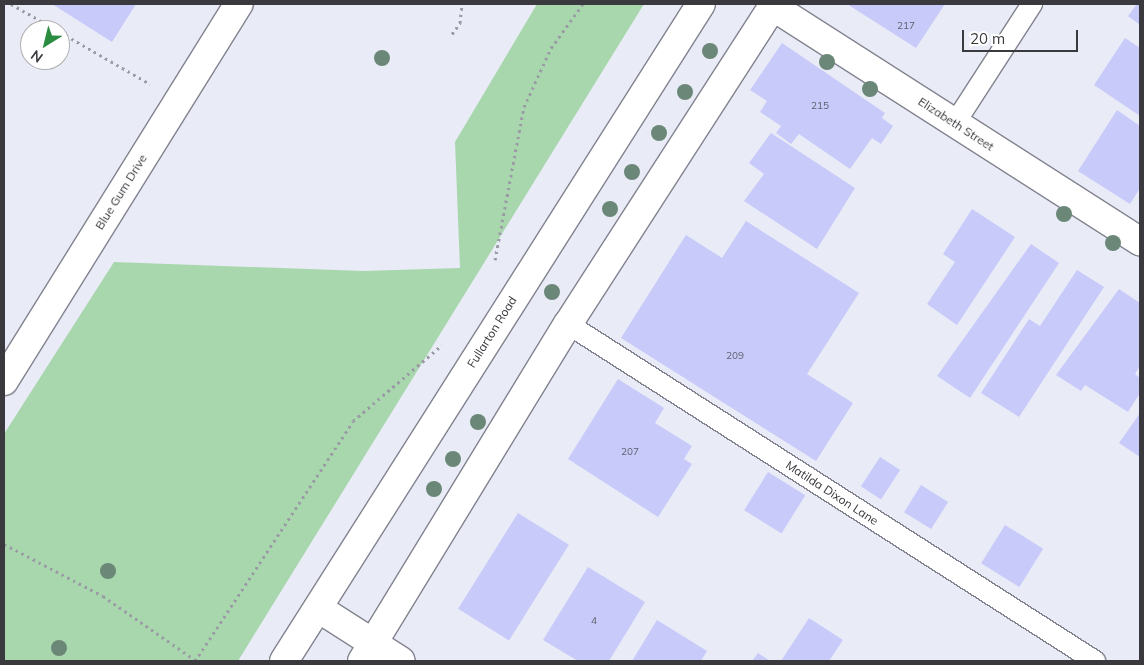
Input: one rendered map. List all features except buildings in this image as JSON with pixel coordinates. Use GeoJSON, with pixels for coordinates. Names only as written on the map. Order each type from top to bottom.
{"type":"FeatureCollection","features":[{"type":"Feature","properties":{"kind":"main road","name":"Blue Gum Drive"},"geometry":{"type":"LineString","coordinates":[[4,381],[238,4]]}},
{"type":"Feature","properties":{"kind":"main road","name":"Fullarton Road"},"geometry":{"type":"LineString","coordinates":[[284,661],[701,4]]}},
{"type":"Feature","properties":{"kind":"main road"},"geometry":{"type":"LineString","coordinates":[[368,652],[568,324],[773,5]]}},
{"type":"Feature","properties":{"kind":"main road","name":"Elizabeth Street"},"geometry":{"type":"LineString","coordinates":[[773,5],[955,123],[1139,238]]}},
{"type":"Feature","properties":{"kind":"main road"},"geometry":{"type":"LineString","coordinates":[[318,608],[368,652],[401,661]]}},
{"type":"Feature","properties":{"kind":"lane"},"geometry":{"type":"LineString","coordinates":[[955,123],[1032,4]]}},
{"type":"Feature","properties":{"kind":"lane","name":"Matilda Dixon Lane"},"geometry":{"type":"LineString","coordinates":[[568,324],[1096,661]]}},
{"type":"Feature","properties":{"kind":"path"},"geometry":{"type":"LineString","coordinates":[[11,4],[39,20]]}},
{"type":"Feature","properties":{"kind":"path"},"geometry":{"type":"LineString","coordinates":[[452,34],[460,23],[462,4]]}},
{"type":"Feature","properties":{"kind":"path"},"geometry":{"type":"LineString","coordinates":[[492,265],[524,107],[551,48],[583,4]]}},
{"type":"Feature","properties":{"kind":"path"},"geometry":{"type":"LineString","coordinates":[[70,38],[179,100]]}},
{"type":"Feature","properties":{"kind":"path"},"geometry":{"type":"LineString","coordinates":[[4,544],[102,596],[195,661],[353,421],[449,336]]}},
{"type":"Feature","properties":{"kind":"green space"},"geometry":{"type":"Polygon","coordinates":[[[537,4],[644,4],[238,661],[4,661],[4,434],[114,262],[363,271],[460,268],[455,142],[537,4]]]}}]}
